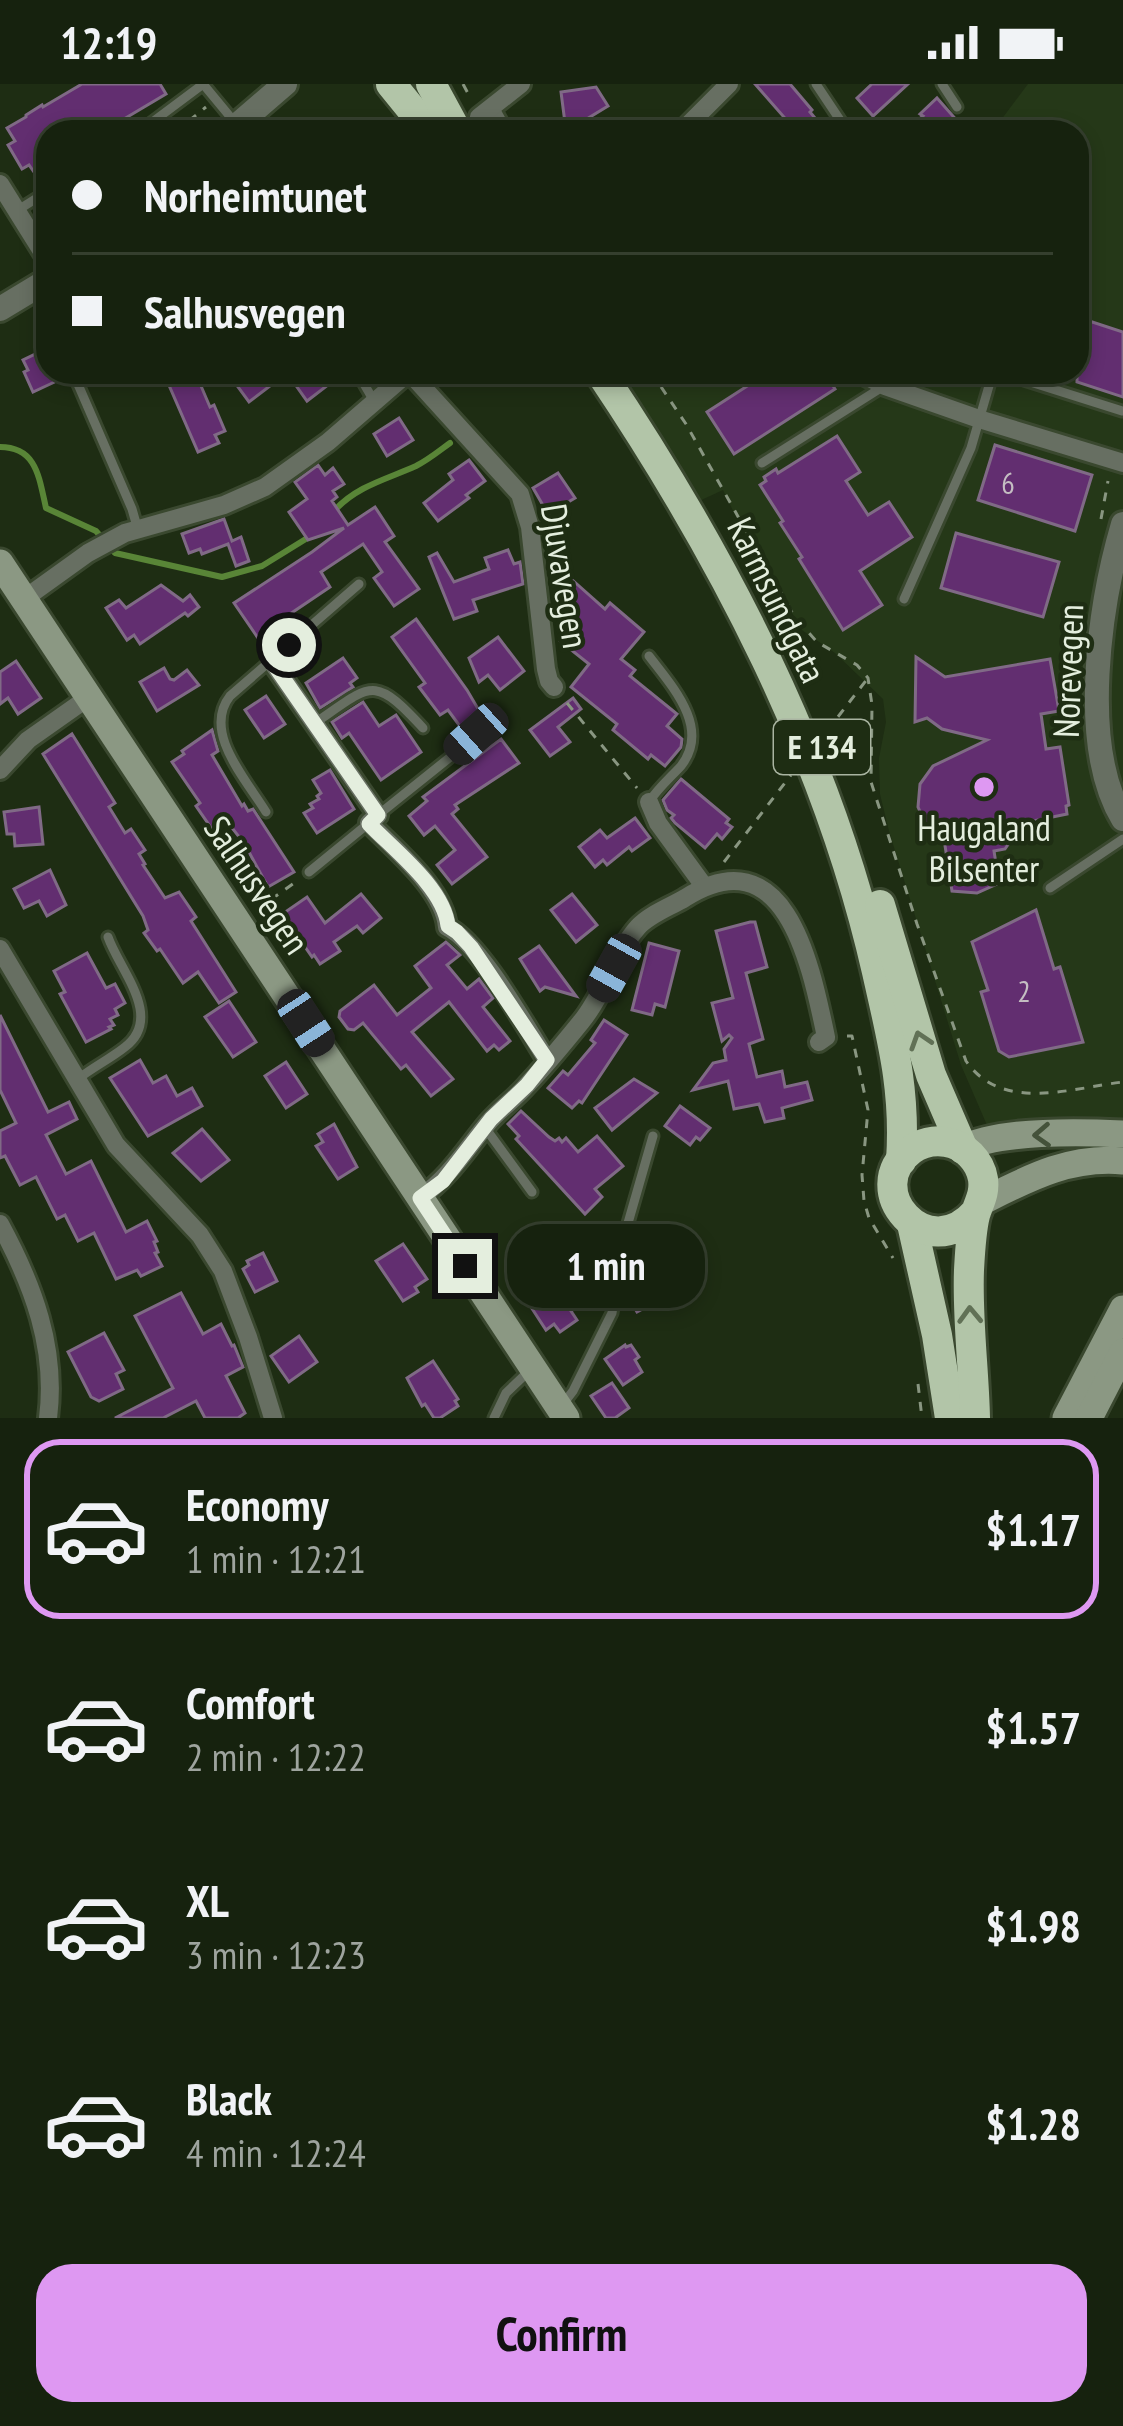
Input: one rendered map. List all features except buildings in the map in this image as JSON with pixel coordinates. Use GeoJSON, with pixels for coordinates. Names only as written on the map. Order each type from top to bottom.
{"type":"FeatureCollection","features":[{"type":"Feature","properties":{"kind":"highway"},"geometry":{"type":"LineString","coordinates":[[391,84],[420,120]]}},
{"type":"Feature","properties":{"kind":"highway"},"geometry":{"type":"LineString","coordinates":[[431,84],[476,119]]}},
{"type":"Feature","properties":{"kind":"highway","name":"Karmsundgata"},"geometry":{"type":"LineString","coordinates":[[608,384],[706,539],[768,662],[821,791],[871,944],[890,1026],[902,1096],[901,1161]]}},
{"type":"Feature","properties":{"kind":"highway","name":"Karmsundgata"},"geometry":{"type":"LineString","coordinates":[[625,384],[718,533],[818,735],[882,910],[936,1088],[963,1149]]}},
{"type":"Feature","properties":{"kind":"highway"},"geometry":{"type":"LineString","coordinates":[[901,1161],[914,1148],[931,1142],[963,1149]]}},
{"type":"Feature","properties":{"kind":"highway","name":"E 134"},"geometry":{"type":"LineString","coordinates":[[963,1149],[980,1171],[984,1188],[969,1272],[975,1418]]}},
{"type":"Feature","properties":{"kind":"highway","name":"E 134"},"geometry":{"type":"LineString","coordinates":[[901,1161],[894,1177],[894,1198],[912,1223],[950,1418]]}},
{"type":"Feature","properties":{"kind":"highway"},"geometry":{"type":"LineString","coordinates":[[912,1223],[928,1231],[946,1232],[964,1224],[978,1207]]}},
{"type":"Feature","properties":{"kind":"main road","name":"Salhusvegen"},"geometry":{"type":"LineString","coordinates":[[0,562],[563,1413]]}},
{"type":"Feature","properties":{"kind":"main road"},"geometry":{"type":"LineString","coordinates":[[963,1149],[975,1142],[1015,1137],[1123,1134]]}},
{"type":"Feature","properties":{"kind":"main road"},"geometry":{"type":"LineString","coordinates":[[978,1207],[1048,1169],[1091,1160],[1123,1161]]}},
{"type":"Feature","properties":{"kind":"main road"},"geometry":{"type":"LineString","coordinates":[[1066,1418],[1123,1310]]}},
{"type":"Feature","properties":{"kind":"main road"},"geometry":{"type":"LineString","coordinates":[[1089,1418],[1123,1352]]}},
{"type":"Feature","properties":{"kind":"street"},"geometry":{"type":"LineString","coordinates":[[242,120],[285,84]]}},
{"type":"Feature","properties":{"kind":"street"},"geometry":{"type":"LineString","coordinates":[[476,119],[520,84]]}},
{"type":"Feature","properties":{"kind":"street"},"geometry":{"type":"LineString","coordinates":[[695,120],[729,84]]}},
{"type":"Feature","properties":{"kind":"street"},"geometry":{"type":"LineString","coordinates":[[0,186],[36,241]]}},
{"type":"Feature","properties":{"kind":"street"},"geometry":{"type":"LineString","coordinates":[[0,309],[36,287]]}},
{"type":"Feature","properties":{"kind":"street","name":"Djuvavegen"},"geometry":{"type":"LineString","coordinates":[[24,599],[125,533],[224,505],[265,488],[395,384]]}},
{"type":"Feature","properties":{"kind":"street","name":"Djuvavegen"},"geometry":{"type":"LineString","coordinates":[[420,384],[520,494],[530,527],[546,669],[554,687]]}},
{"type":"Feature","properties":{"kind":"street"},"geometry":{"type":"LineString","coordinates":[[881,384],[1123,464]]}},
{"type":"Feature","properties":{"kind":"street","name":"Norevegen"},"geometry":{"type":"LineString","coordinates":[[1122,528],[1101,626],[1098,712],[1106,778],[1123,819]]}},
{"type":"Feature","properties":{"kind":"street"},"geometry":{"type":"LineString","coordinates":[[272,662],[388,841],[436,897],[448,926],[471,947],[547,1060]]}},
{"type":"Feature","properties":{"kind":"street"},"geometry":{"type":"LineString","coordinates":[[0,770],[28,740],[89,698]]}},
{"type":"Feature","properties":{"kind":"street"},"geometry":{"type":"LineString","coordinates":[[649,802],[658,823],[704,886]]}},
{"type":"Feature","properties":{"kind":"street"},"geometry":{"type":"LineString","coordinates":[[420,1198],[443,1181],[593,1006],[636,930],[704,886],[748,883],[766,890],[790,916],[826,1037],[819,1042]]}},
{"type":"Feature","properties":{"kind":"street"},"geometry":{"type":"LineString","coordinates":[[0,949],[116,1145],[200,1235],[223,1271],[273,1418]]}},
{"type":"Feature","properties":{"kind":"street"},"geometry":{"type":"LineString","coordinates":[[0,1224],[41,1318],[50,1363],[49,1418]]}},
{"type":"Feature","properties":{"kind":"lane"},"geometry":{"type":"LineString","coordinates":[[157,120],[202,84],[228,120]]}},
{"type":"Feature","properties":{"kind":"lane"},"geometry":{"type":"LineString","coordinates":[[816,84],[840,120]]}},
{"type":"Feature","properties":{"kind":"lane"},"geometry":{"type":"LineString","coordinates":[[942,84],[957,107]]}},
{"type":"Feature","properties":{"kind":"lane"},"geometry":{"type":"LineString","coordinates":[[18,210],[36,198]]}},
{"type":"Feature","properties":{"kind":"lane"},"geometry":{"type":"LineString","coordinates":[[78,384],[138,530]]}},
{"type":"Feature","properties":{"kind":"lane"},"geometry":{"type":"LineString","coordinates":[[364,384],[374,401]]}},
{"type":"Feature","properties":{"kind":"lane"},"geometry":{"type":"LineString","coordinates":[[904,599],[965,462],[989,384]]}},
{"type":"Feature","properties":{"kind":"lane"},"geometry":{"type":"LineString","coordinates":[[1037,384],[1122,411]]}},
{"type":"Feature","properties":{"kind":"lane"},"geometry":{"type":"LineString","coordinates":[[762,463],[885,386]]}},
{"type":"Feature","properties":{"kind":"lane"},"geometry":{"type":"LineString","coordinates":[[266,812],[222,740],[220,715],[230,696],[359,584]]}},
{"type":"Feature","properties":{"kind":"lane"},"geometry":{"type":"LineString","coordinates":[[649,656],[687,711],[693,731],[693,746],[683,764],[649,802]]}},
{"type":"Feature","properties":{"kind":"lane"},"geometry":{"type":"LineString","coordinates":[[315,722],[358,694],[374,690],[396,698],[423,728]]}},
{"type":"Feature","properties":{"kind":"lane"},"geometry":{"type":"LineString","coordinates":[[309,872],[499,718]]}},
{"type":"Feature","properties":{"kind":"lane"},"geometry":{"type":"LineString","coordinates":[[1050,888],[1123,839]]}},
{"type":"Feature","properties":{"kind":"lane"},"geometry":{"type":"LineString","coordinates":[[78,1079],[130,1044],[143,1018],[108,938]]}},
{"type":"Feature","properties":{"kind":"lane"},"geometry":{"type":"LineString","coordinates":[[484,1128],[532,1192]]}},
{"type":"Feature","properties":{"kind":"lane","name":"Salhusvegen"},"geometry":{"type":"LineString","coordinates":[[563,1413],[612,1313],[626,1230],[653,1136]]}},
{"type":"Feature","properties":{"kind":"lane"},"geometry":{"type":"LineString","coordinates":[[494,1418],[506,1393],[533,1367]]}},
{"type":"Feature","properties":{"kind":"path"},"geometry":{"type":"LineString","coordinates":[[191,120],[215,100]]}},
{"type":"Feature","properties":{"kind":"path"},"geometry":{"type":"LineString","coordinates":[[659,384],[698,443],[794,616],[818,642],[857,665],[868,678],[871,782],[966,1061],[993,1087],[1019,1094],[1123,1082]]}},
{"type":"Feature","properties":{"kind":"path"},"geometry":{"type":"LineString","coordinates":[[826,732],[868,678]]}},
{"type":"Feature","properties":{"kind":"path"},"geometry":{"type":"LineString","coordinates":[[554,687],[649,802]]}},
{"type":"Feature","properties":{"kind":"path"},"geometry":{"type":"LineString","coordinates":[[704,886],[800,764]]}},
{"type":"Feature","properties":{"kind":"path"},"geometry":{"type":"LineString","coordinates":[[249,915],[309,872]]}},
{"type":"Feature","properties":{"kind":"shaded area"},"geometry":{"type":"Polygon","coordinates":[[[1028,84],[1123,84],[1123,1158],[993,1139],[961,1065],[889,831],[880,794],[879,758],[886,722],[883,699],[835,653],[802,630],[723,490],[684,508],[599,384],[1089,384],[1089,120],[1001,120],[1028,84]]]}},
{"type":"Feature","properties":{"kind":"waterway"},"geometry":{"type":"LineString","coordinates":[[335,510],[363,489],[416,466],[450,443]]}},
{"type":"Feature","properties":{"kind":"waterway"},"geometry":{"type":"LineString","coordinates":[[0,447],[29,458],[46,508],[96,531],[115,553],[222,577],[262,566],[309,537]]}},
{"type":"Feature","properties":{"kind":"place","name":"Haugaland Bilsenter"},"geometry":{"type":"Point","coordinates":[984,787]}},
{"type":"Feature","properties":{"kind":"route"},"geometry":{"type":"LineString","coordinates":[[289,645],[272,662],[378,815],[369,824],[436,897],[448,926],[471,947],[547,1060],[491,1119],[443,1181],[420,1198],[465,1266]]}}]}
